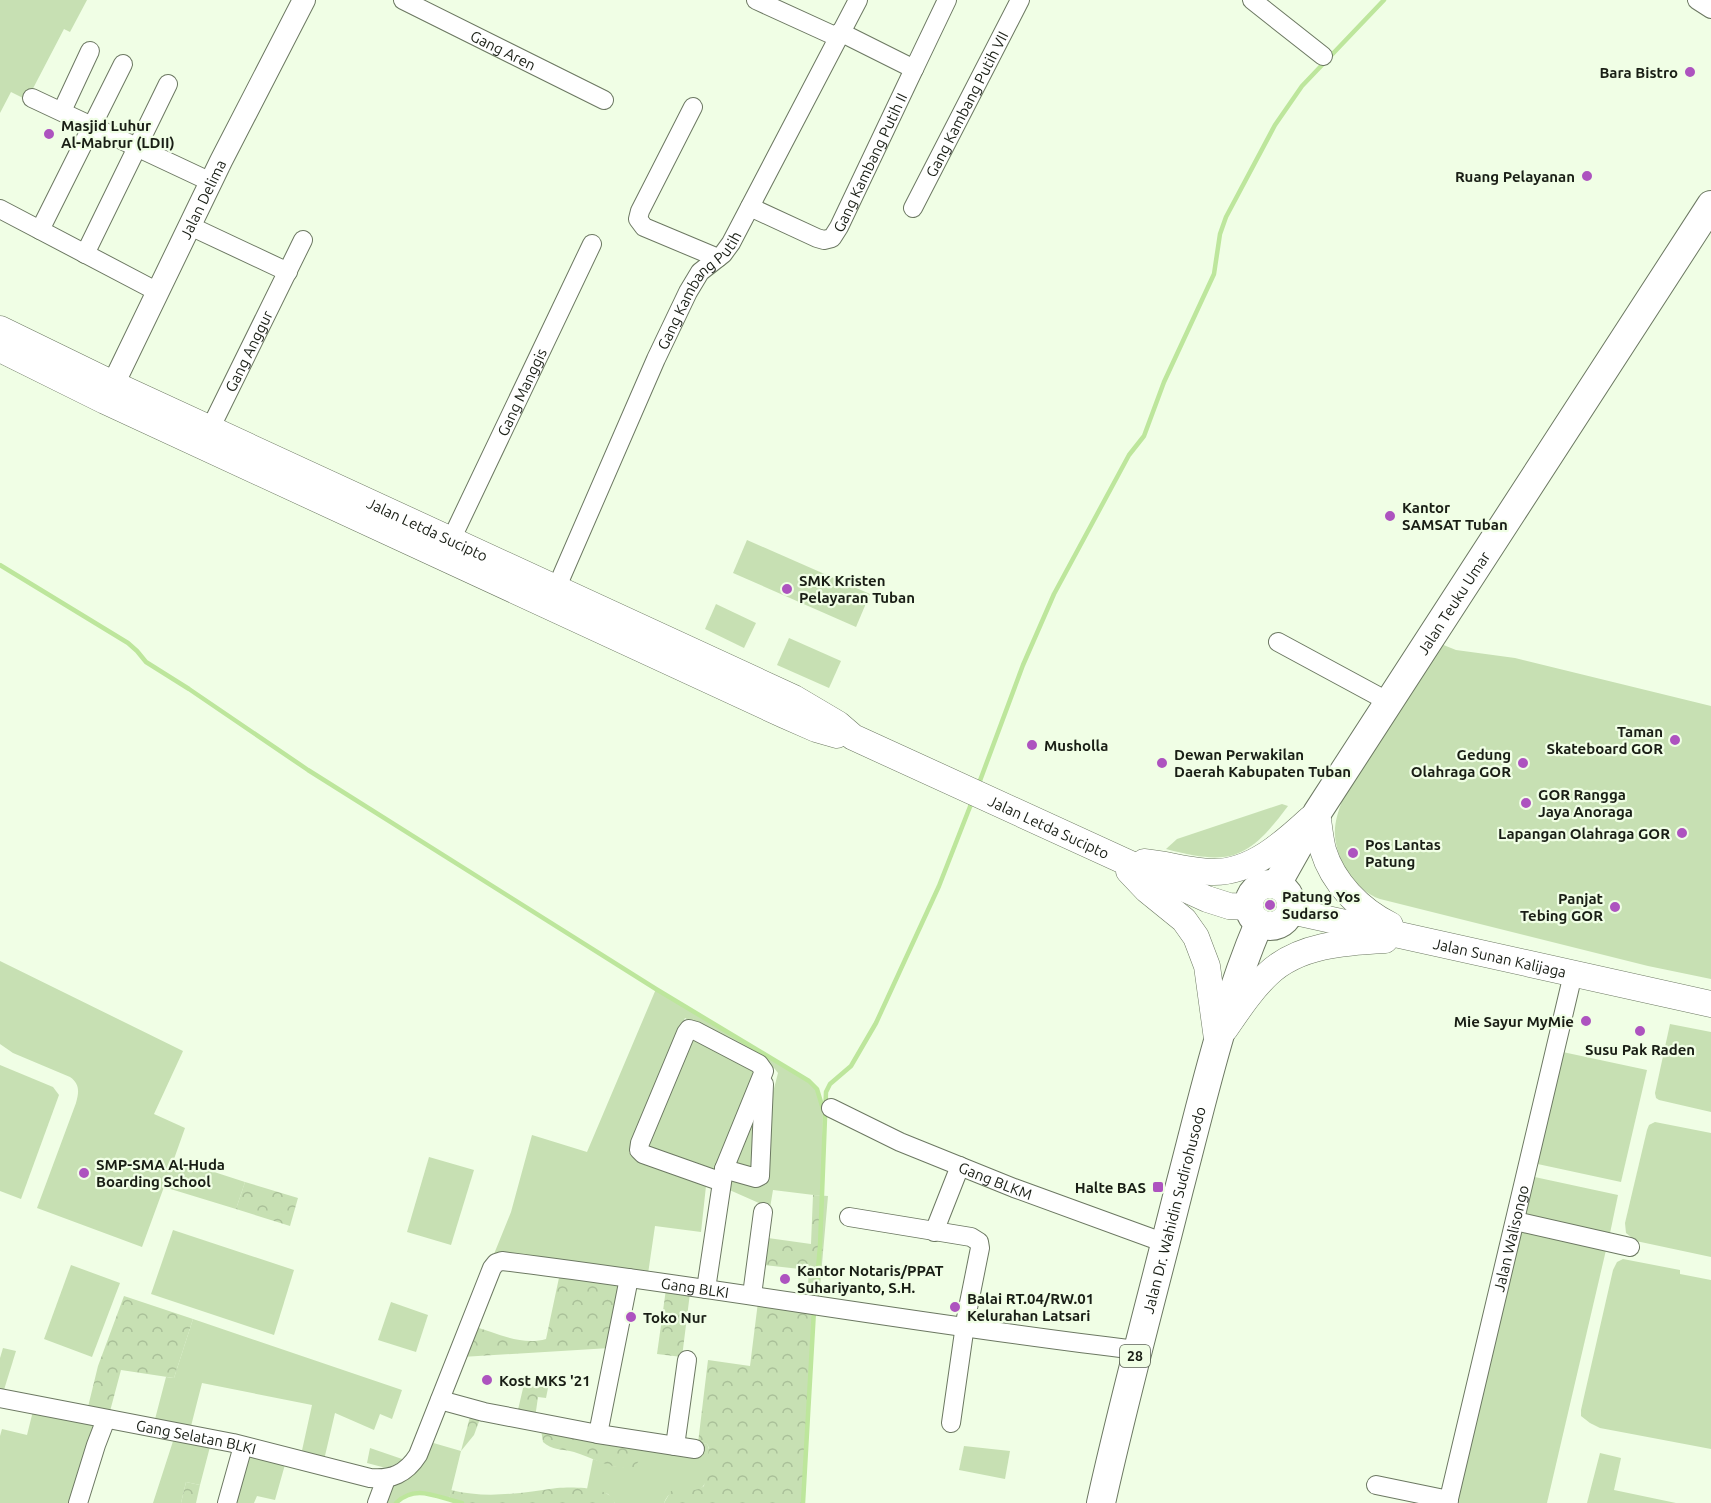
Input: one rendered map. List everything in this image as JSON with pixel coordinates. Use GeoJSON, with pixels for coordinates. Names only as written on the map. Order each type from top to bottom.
{"type":"FeatureCollection","features":[{"type":"Feature","properties":{"kind":"highway","name":"Jalan Teuku Umar"},"geometry":{"type":"LineString","coordinates":[[1277,884],[1317,813],[1707,219]]}},
{"type":"Feature","properties":{"kind":"highway","name":"28"},"geometry":{"type":"LineString","coordinates":[[1254,915],[1252,893],[1263,884],[1277,884]]}},
{"type":"Feature","properties":{"kind":"highway"},"geometry":{"type":"LineString","coordinates":[[1254,915],[1265,925],[1278,925],[1291,911],[1290,898],[1277,884]]}},
{"type":"Feature","properties":{"kind":"highway","name":"Jalan Dr. Wahidin Sudirohusodo"},"geometry":{"type":"LineString","coordinates":[[1101,1503],[1137,1350],[1217,1039],[1254,915]]}},
{"type":"Feature","properties":{"kind":"main road","name":"Jalan Letda Sucipto"},"geometry":{"type":"LineString","coordinates":[[0,329],[109,392],[784,715],[829,733],[853,737]]}},
{"type":"Feature","properties":{"kind":"main road","name":"Jalan Letda Sucipto"},"geometry":{"type":"LineString","coordinates":[[0,349],[210,429],[794,698],[825,715],[853,737],[943,779],[1207,899],[1254,915]]}},
{"type":"Feature","properties":{"kind":"main road"},"geometry":{"type":"LineString","coordinates":[[1116,858],[1203,871],[1227,871],[1249,863],[1274,849],[1317,813],[1326,858],[1356,902],[1375,916],[1418,938]]}},
{"type":"Feature","properties":{"kind":"main road"},"geometry":{"type":"LineString","coordinates":[[1116,858],[1147,890],[1184,920],[1196,937],[1207,966],[1217,1039]]}},
{"type":"Feature","properties":{"kind":"main road","name":"Jalan Sunan Kalijaga"},"geometry":{"type":"LineString","coordinates":[[1291,911],[1711,1004]]}},
{"type":"Feature","properties":{"kind":"main road"},"geometry":{"type":"LineString","coordinates":[[1217,1039],[1256,986],[1269,973],[1297,955],[1336,944],[1418,938]]}},
{"type":"Feature","properties":{"kind":"street","name":"Jalan Delima"},"geometry":{"type":"LineString","coordinates":[[109,392],[211,182],[304,0]]}},
{"type":"Feature","properties":{"kind":"street","name":"Gang Aren"},"geometry":{"type":"LineString","coordinates":[[403,0],[604,100]]}},
{"type":"Feature","properties":{"kind":"street"},"geometry":{"type":"LineString","coordinates":[[756,0],[914,69],[947,0]]}},
{"type":"Feature","properties":{"kind":"street","name":"Gang Kambang Putih"},"geometry":{"type":"LineString","coordinates":[[556,589],[670,330],[696,279],[731,243],[838,34],[858,0]]}},
{"type":"Feature","properties":{"kind":"street","name":"Gang Kambang Putih VII"},"geometry":{"type":"LineString","coordinates":[[913,208],[1020,0]]}},
{"type":"Feature","properties":{"kind":"street"},"geometry":{"type":"LineString","coordinates":[[1252,0],[1323,56]]}},
{"type":"Feature","properties":{"kind":"street"},"geometry":{"type":"LineString","coordinates":[[1697,0],[1711,9]]}},
{"type":"Feature","properties":{"kind":"street"},"geometry":{"type":"LineString","coordinates":[[62,111],[90,51]]}},
{"type":"Feature","properties":{"kind":"street"},"geometry":{"type":"LineString","coordinates":[[40,230],[123,64]]}},
{"type":"Feature","properties":{"kind":"street","name":"Gang Kambang Putih II"},"geometry":{"type":"LineString","coordinates":[[750,207],[817,238],[824,240],[832,238],[840,227],[914,69]]}},
{"type":"Feature","properties":{"kind":"street"},"geometry":{"type":"LineString","coordinates":[[85,254],[168,84]]}},
{"type":"Feature","properties":{"kind":"street"},"geometry":{"type":"LineString","coordinates":[[32,98],[211,182]]}},
{"type":"Feature","properties":{"kind":"street"},"geometry":{"type":"LineString","coordinates":[[693,107],[638,219],[644,227],[718,258]]}},
{"type":"Feature","properties":{"kind":"street"},"geometry":{"type":"LineString","coordinates":[[0,209],[158,292]]}},
{"type":"Feature","properties":{"kind":"street"},"geometry":{"type":"LineString","coordinates":[[190,226],[288,272]]}},
{"type":"Feature","properties":{"kind":"street","name":"Gang Anggur"},"geometry":{"type":"LineString","coordinates":[[210,429],[303,240]]}},
{"type":"Feature","properties":{"kind":"street","name":"Gang Manggis"},"geometry":{"type":"LineString","coordinates":[[451,540],[592,244]]}},
{"type":"Feature","properties":{"kind":"street"},"geometry":{"type":"LineString","coordinates":[[1278,642],[1389,702]]}},
{"type":"Feature","properties":{"kind":"street","name":"Jalan Walisongo"},"geometry":{"type":"LineString","coordinates":[[1449,1502],[1573,974]]}},
{"type":"Feature","properties":{"kind":"street"},"geometry":{"type":"LineString","coordinates":[[689,1029],[759,1064],[764,1074],[760,1176],[756,1178],[723,1176],[643,1154],[639,1150],[689,1029]]}},
{"type":"Feature","properties":{"kind":"street"},"geometry":{"type":"LineString","coordinates":[[706,1289],[723,1176],[764,1074]]}},
{"type":"Feature","properties":{"kind":"street","name":"Gang BLKM"},"geometry":{"type":"LineString","coordinates":[[831,1108],[875,1131],[960,1166],[1106,1223],[1165,1243]]}},
{"type":"Feature","properties":{"kind":"street"},"geometry":{"type":"LineString","coordinates":[[934,1232],[960,1166]]}},
{"type":"Feature","properties":{"kind":"street"},"geometry":{"type":"LineString","coordinates":[[752,1295],[763,1212]]}},
{"type":"Feature","properties":{"kind":"street"},"geometry":{"type":"LineString","coordinates":[[849,1217],[974,1238],[980,1244],[964,1328],[951,1423]]}},
{"type":"Feature","properties":{"kind":"street"},"geometry":{"type":"LineString","coordinates":[[1515,1221],[1630,1247]]}},
{"type":"Feature","properties":{"kind":"street","name":"Gang BLKI"},"geometry":{"type":"LineString","coordinates":[[389,1478],[405,1471],[421,1449],[488,1278],[496,1263],[502,1261],[752,1295],[964,1328],[1137,1350]]}},
{"type":"Feature","properties":{"kind":"street"},"geometry":{"type":"LineString","coordinates":[[598,1434],[629,1278]]}},
{"type":"Feature","properties":{"kind":"street"},"geometry":{"type":"LineString","coordinates":[[675,1446],[687,1360]]}},
{"type":"Feature","properties":{"kind":"street"},"geometry":{"type":"LineString","coordinates":[[440,1400],[484,1412],[598,1434],[695,1449]]}},
{"type":"Feature","properties":{"kind":"street","name":"Gang Selatan BLKI"},"geometry":{"type":"LineString","coordinates":[[2,1405],[106,1419],[243,1446],[370,1478],[389,1478]]}},
{"type":"Feature","properties":{"kind":"street"},"geometry":{"type":"LineString","coordinates":[[78,1503],[106,1419]]}},
{"type":"Feature","properties":{"kind":"street"},"geometry":{"type":"LineString","coordinates":[[227,1503],[243,1446]]}},
{"type":"Feature","properties":{"kind":"street"},"geometry":{"type":"LineString","coordinates":[[377,1503],[389,1478]]}},
{"type":"Feature","properties":{"kind":"street"},"geometry":{"type":"LineString","coordinates":[[1376,1485],[1449,1502]]}},
{"type":"Feature","properties":{"kind":"green space"},"geometry":{"type":"Polygon","coordinates":[[[0,0],[87,0],[70,32],[64,29],[27,100],[11,92],[0,113],[0,0]]]}},
{"type":"Feature","properties":{"kind":"green space"},"geometry":{"type":"Polygon","coordinates":[[[747,540],[870,594],[856,627],[733,573],[747,540]]]}},
{"type":"Feature","properties":{"kind":"green space"},"geometry":{"type":"Polygon","coordinates":[[[716,604],[756,623],[744,648],[705,629],[716,604]]]}},
{"type":"Feature","properties":{"kind":"green space"},"geometry":{"type":"Polygon","coordinates":[[[789,638],[841,661],[829,688],[777,665],[789,638]]]}},
{"type":"Feature","properties":{"kind":"green space","name":"GOR Rangga Jaya Anoraga"},"geometry":{"type":"Polygon","coordinates":[[[1436,642],[1456,650],[1515,658],[1711,706],[1711,979],[1648,966],[1380,899],[1371,895],[1354,880],[1347,871],[1335,839],[1336,824],[1344,796],[1436,642]]]}},
{"type":"Feature","properties":{"kind":"green space"},"geometry":{"type":"Polygon","coordinates":[[[1282,804],[1288,806],[1274,824],[1249,848],[1236,854],[1206,857],[1166,849],[1177,839],[1282,804]]]}},
{"type":"Feature","properties":{"kind":"green space"},"geometry":{"type":"Polygon","coordinates":[[[1271,891],[1280,895],[1284,904],[1280,913],[1271,917],[1262,913],[1258,904],[1262,895],[1271,891]]]}},
{"type":"Feature","properties":{"kind":"green space"},"geometry":{"type":"Polygon","coordinates":[[[0,961],[183,1051],[154,1114],[185,1128],[174,1159],[245,1182],[236,1209],[164,1187],[142,1247],[37,1208],[76,1103],[78,1088],[76,1082],[70,1077],[13,1053],[0,1044],[0,961]]]}},
{"type":"Feature","properties":{"kind":"green space"},"geometry":{"type":"Polygon","coordinates":[[[656,989],[798,1075],[817,1089],[823,1109],[822,1196],[773,1190],[770,1208],[725,1188],[731,1178],[760,1187],[766,1184],[771,1100],[778,1073],[774,1068],[685,1018],[629,1153],[699,1179],[706,1186],[701,1232],[655,1226],[648,1274],[494,1254],[511,1212],[532,1135],[587,1152],[656,989]]]}},
{"type":"Feature","properties":{"kind":"green space"},"geometry":{"type":"Polygon","coordinates":[[[1670,1024],[1711,1032],[1711,1112],[1656,1098],[1655,1093],[1670,1024]]]}},
{"type":"Feature","properties":{"kind":"green space"},"geometry":{"type":"Polygon","coordinates":[[[691,1034],[758,1071],[714,1173],[644,1147],[691,1034]]]}},
{"type":"Feature","properties":{"kind":"green space"},"geometry":{"type":"Polygon","coordinates":[[[1558,1051],[1647,1070],[1621,1182],[1533,1163],[1558,1051]]]}},
{"type":"Feature","properties":{"kind":"green space"},"geometry":{"type":"Polygon","coordinates":[[[0,1065],[53,1087],[59,1095],[21,1199],[0,1191],[0,1065]]]}},
{"type":"Feature","properties":{"kind":"green space"},"geometry":{"type":"Polygon","coordinates":[[[757,1102],[755,1171],[732,1164],[757,1102]]]}},
{"type":"Feature","properties":{"kind":"green space"},"geometry":{"type":"Polygon","coordinates":[[[1655,1122],[1711,1133],[1711,1257],[1636,1241],[1626,1233],[1625,1223],[1647,1130],[1649,1125],[1655,1122]]]}},
{"type":"Feature","properties":{"kind":"green space"},"geometry":{"type":"Polygon","coordinates":[[[429,1157],[474,1170],[451,1245],[407,1232],[429,1157]]]}},
{"type":"Feature","properties":{"kind":"green space"},"geometry":{"type":"Polygon","coordinates":[[[1530,1176],[1618,1195],[1609,1238],[1521,1218],[1530,1176]]]}},
{"type":"Feature","properties":{"kind":"green space"},"geometry":{"type":"Polygon","coordinates":[[[245,1182],[298,1198],[290,1226],[236,1209],[245,1182]]]}},
{"type":"Feature","properties":{"kind":"green space"},"geometry":{"type":"Polygon","coordinates":[[[813,1195],[828,1196],[819,1298],[807,1297],[809,1270],[764,1265],[768,1238],[811,1244],[813,1195]]]}},
{"type":"Feature","properties":{"kind":"green space"},"geometry":{"type":"Polygon","coordinates":[[[1518,1229],[1606,1250],[1547,1503],[1456,1503],[1518,1229]]]}},
{"type":"Feature","properties":{"kind":"green space"},"geometry":{"type":"Polygon","coordinates":[[[173,1230],[294,1270],[274,1335],[151,1294],[173,1230]]]}},
{"type":"Feature","properties":{"kind":"green space"},"geometry":{"type":"Polygon","coordinates":[[[1623,1259],[1680,1270],[1680,1274],[1711,1280],[1711,1449],[1600,1428],[1581,1416],[1613,1270],[1617,1262],[1623,1259]]]}},
{"type":"Feature","properties":{"kind":"green space"},"geometry":{"type":"Polygon","coordinates":[[[71,1265],[120,1283],[92,1357],[44,1339],[71,1265]]]}},
{"type":"Feature","properties":{"kind":"green space"},"geometry":{"type":"Polygon","coordinates":[[[560,1273],[623,1282],[610,1348],[462,1357],[473,1326],[518,1340],[546,1339],[560,1273]]]}},
{"type":"Feature","properties":{"kind":"green space"},"geometry":{"type":"Polygon","coordinates":[[[666,1289],[690,1293],[682,1357],[657,1354],[666,1289]]]}},
{"type":"Feature","properties":{"kind":"green space"},"geometry":{"type":"Polygon","coordinates":[[[124,1296],[193,1319],[174,1378],[121,1370],[109,1415],[87,1411],[98,1366],[124,1296]]]}},
{"type":"Feature","properties":{"kind":"green space"},"geometry":{"type":"Polygon","coordinates":[[[391,1302],[428,1315],[416,1352],[378,1340],[391,1302]]]}},
{"type":"Feature","properties":{"kind":"green space"},"geometry":{"type":"Polygon","coordinates":[[[758,1302],[814,1310],[803,1503],[664,1503],[671,1491],[696,1490],[704,1486],[709,1448],[707,1444],[698,1443],[708,1360],[750,1366],[758,1302]]]}},
{"type":"Feature","properties":{"kind":"green space"},"geometry":{"type":"Polygon","coordinates":[[[193,1319],[402,1390],[392,1419],[380,1414],[374,1430],[335,1413],[324,1460],[301,1455],[312,1405],[202,1383],[190,1430],[154,1423],[166,1377],[174,1378],[193,1319]]]}},
{"type":"Feature","properties":{"kind":"green space"},"geometry":{"type":"Polygon","coordinates":[[[3,1348],[16,1351],[3,1393],[0,1392],[0,1358],[3,1348]]]}},
{"type":"Feature","properties":{"kind":"green space"},"geometry":{"type":"Polygon","coordinates":[[[524,1384],[548,1388],[546,1398],[538,1397],[535,1418],[517,1414],[524,1384]]]}},
{"type":"Feature","properties":{"kind":"green space"},"geometry":{"type":"Polygon","coordinates":[[[33,1411],[98,1424],[73,1503],[0,1503],[0,1436],[2,1429],[27,1435],[33,1411]]]}},
{"type":"Feature","properties":{"kind":"green space"},"geometry":{"type":"Polygon","coordinates":[[[471,1413],[481,1416],[474,1435],[461,1451],[471,1413]]]}},
{"type":"Feature","properties":{"kind":"green space"},"geometry":{"type":"Polygon","coordinates":[[[541,1430],[641,1446],[639,1461],[633,1468],[618,1467],[574,1452],[553,1448],[543,1442],[541,1430]]]}},
{"type":"Feature","properties":{"kind":"green space"},"geometry":{"type":"Polygon","coordinates":[[[175,1435],[211,1443],[200,1485],[186,1482],[181,1503],[153,1503],[175,1435]]]}},
{"type":"Feature","properties":{"kind":"green space"},"geometry":{"type":"Polygon","coordinates":[[[430,1442],[461,1451],[449,1500],[415,1493],[396,1503],[383,1503],[390,1485],[430,1442]]]}},
{"type":"Feature","properties":{"kind":"green space"},"geometry":{"type":"Polygon","coordinates":[[[707,1444],[710,1461],[706,1482],[699,1490],[678,1490],[670,1494],[664,1503],[615,1503],[608,1494],[587,1489],[593,1459],[613,1466],[630,1468],[641,1446],[707,1444]]]}},
{"type":"Feature","properties":{"kind":"green space"},"geometry":{"type":"Polygon","coordinates":[[[964,1446],[1010,1451],[1005,1479],[959,1470],[964,1446]]]}},
{"type":"Feature","properties":{"kind":"green space"},"geometry":{"type":"Polygon","coordinates":[[[370,1448],[405,1460],[386,1468],[367,1463],[370,1448]]]}},
{"type":"Feature","properties":{"kind":"green space"},"geometry":{"type":"Polygon","coordinates":[[[246,1450],[286,1461],[275,1500],[257,1496],[254,1503],[231,1503],[246,1450]]]}},
{"type":"Feature","properties":{"kind":"green space"},"geometry":{"type":"Polygon","coordinates":[[[1600,1453],[1621,1458],[1614,1490],[1676,1503],[1587,1503],[1600,1453]]]}},
{"type":"Feature","properties":{"kind":"green space"},"geometry":{"type":"Polygon","coordinates":[[[186,1482],[200,1485],[196,1503],[181,1503],[186,1482]]]}},
{"type":"Feature","properties":{"kind":"green space"},"geometry":{"type":"Polygon","coordinates":[[[557,1488],[581,1488],[606,1493],[615,1503],[462,1503],[449,1500],[451,1490],[491,1495],[557,1488]]]}},
{"type":"Feature","properties":{"kind":"waterway"},"geometry":{"type":"LineString","coordinates":[[978,786],[1023,665],[1054,594],[1129,455],[1144,436],[1164,382],[1214,274],[1220,234],[1226,217],[1275,125],[1302,86],[1384,0]]}},
{"type":"Feature","properties":{"kind":"waterway"},"geometry":{"type":"LineString","coordinates":[[0,565],[128,643],[146,662],[308,770],[656,989],[809,1081],[817,1089],[823,1109]]}},
{"type":"Feature","properties":{"kind":"waterway"},"geometry":{"type":"LineString","coordinates":[[815,1302],[820,1246],[826,1092],[830,1084],[851,1066],[876,1023],[939,886],[973,799]]}},
{"type":"Feature","properties":{"kind":"waterway"},"geometry":{"type":"LineString","coordinates":[[803,1503],[814,1310]]}},
{"type":"Feature","properties":{"kind":"waterway"},"geometry":{"type":"LineString","coordinates":[[396,1503],[404,1497],[419,1493],[462,1503]]}},
{"type":"Feature","properties":{"kind":"place","name":"Bara Bistro"},"geometry":{"type":"Point","coordinates":[1690,72]}},
{"type":"Feature","properties":{"kind":"place","name":"Masjid Luhur Al-Mabrur (LDII)"},"geometry":{"type":"Point","coordinates":[49,134]}},
{"type":"Feature","properties":{"kind":"place","name":"Ruang Pelayanan"},"geometry":{"type":"Point","coordinates":[1587,176]}},
{"type":"Feature","properties":{"kind":"place","name":"Kantor SAMSAT Tuban"},"geometry":{"type":"Point","coordinates":[1390,516]}},
{"type":"Feature","properties":{"kind":"place","name":"SMK Kristen Pelayaran Tuban"},"geometry":{"type":"Point","coordinates":[787,589]}},
{"type":"Feature","properties":{"kind":"place","name":"Taman Skateboard GOR"},"geometry":{"type":"Point","coordinates":[1675,740]}},
{"type":"Feature","properties":{"kind":"place","name":"Musholla"},"geometry":{"type":"Point","coordinates":[1032,745]}},
{"type":"Feature","properties":{"kind":"place","name":"Dewan Perwakilan Daerah Kabupaten Tuban"},"geometry":{"type":"Point","coordinates":[1162,763]}},
{"type":"Feature","properties":{"kind":"place","name":"Gedung Olahraga GOR"},"geometry":{"type":"Point","coordinates":[1523,763]}},
{"type":"Feature","properties":{"kind":"place","name":"GOR Rangga Jaya Anoraga"},"geometry":{"type":"Point","coordinates":[1526,803]}},
{"type":"Feature","properties":{"kind":"place","name":"Lapangan Olahraga GOR"},"geometry":{"type":"Point","coordinates":[1682,833]}},
{"type":"Feature","properties":{"kind":"place","name":"Pos Lantas Patung"},"geometry":{"type":"Point","coordinates":[1353,853]}},
{"type":"Feature","properties":{"kind":"place","name":"Patung Yos Sudarso"},"geometry":{"type":"Point","coordinates":[1270,905]}},
{"type":"Feature","properties":{"kind":"place","name":"Panjat Tebing GOR"},"geometry":{"type":"Point","coordinates":[1615,907]}},
{"type":"Feature","properties":{"kind":"place","name":"Mie Sayur MyMie"},"geometry":{"type":"Point","coordinates":[1586,1021]}},
{"type":"Feature","properties":{"kind":"place","name":"Susu Pak Raden"},"geometry":{"type":"Point","coordinates":[1640,1031]}},
{"type":"Feature","properties":{"kind":"place","name":"SMP-SMA Al-Huda Boarding School"},"geometry":{"type":"Point","coordinates":[84,1173]}},
{"type":"Feature","properties":{"kind":"place","name":"Halte BAS"},"geometry":{"type":"Point","coordinates":[1158,1187]}},
{"type":"Feature","properties":{"kind":"place","name":"Kantor Notaris/PPAT Suhariyanto, S.H."},"geometry":{"type":"Point","coordinates":[785,1279]}},
{"type":"Feature","properties":{"kind":"place","name":"Balai RT.04/RW.01 Kelurahan Latsari"},"geometry":{"type":"Point","coordinates":[955,1307]}},
{"type":"Feature","properties":{"kind":"place","name":"Toko Nur"},"geometry":{"type":"Point","coordinates":[631,1317]}},
{"type":"Feature","properties":{"kind":"place","name":"Kost MKS '21"},"geometry":{"type":"Point","coordinates":[487,1380]}}]}
